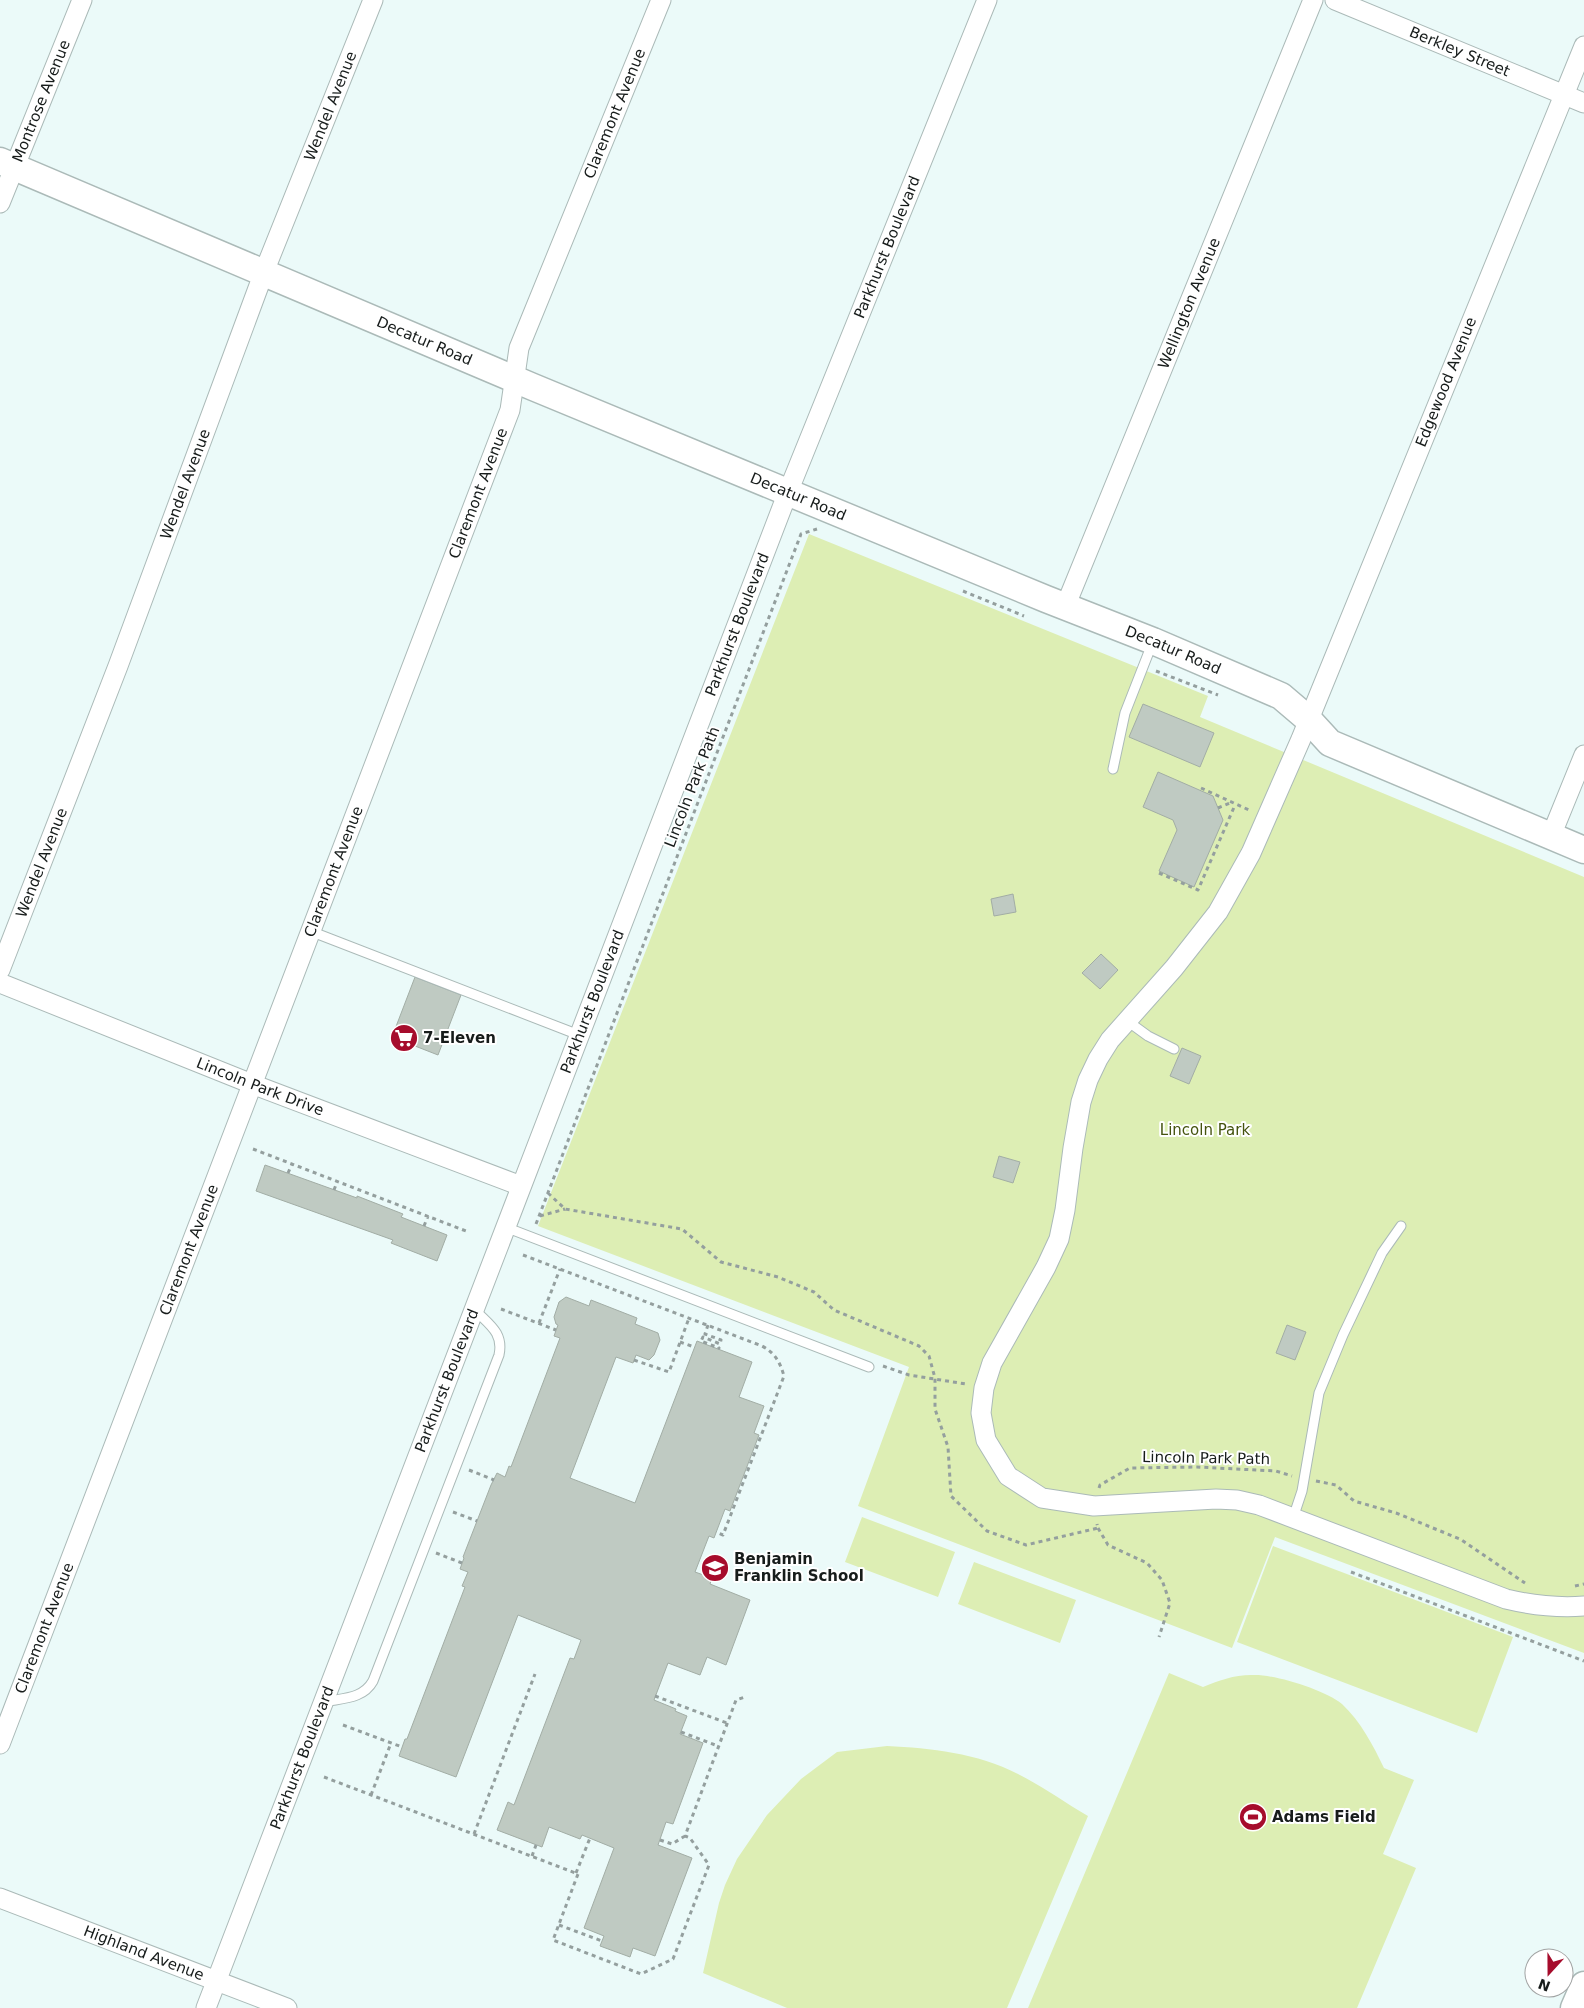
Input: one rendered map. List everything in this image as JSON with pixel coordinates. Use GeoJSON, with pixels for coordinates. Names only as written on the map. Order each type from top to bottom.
{"type":"FeatureCollection","features":[{"type":"Feature","properties":{"kind":"street","name":"Montrose Avenue"},"geometry":{"type":"LineString","coordinates":[[0,203],[7,164],[82,0]]}},
{"type":"Feature","properties":{"kind":"street","name":"Wendel Avenue"},"geometry":{"type":"LineString","coordinates":[[0,970],[118,666],[264,272],[373,0]]}},
{"type":"Feature","properties":{"kind":"street","name":"Claremont Avenue"},"geometry":{"type":"LineString","coordinates":[[0,1744],[510,410],[519,348],[661,0]]}},
{"type":"Feature","properties":{"kind":"street","name":"Parkhurst Boulevard"},"geometry":{"type":"LineString","coordinates":[[206,2008],[788,492],[987,0]]}},
{"type":"Feature","properties":{"kind":"street","name":"Wellington Avenue"},"geometry":{"type":"LineString","coordinates":[[1065,607],[1313,0]]}},
{"type":"Feature","properties":{"kind":"street","name":"Berkley Street"},"geometry":{"type":"LineString","coordinates":[[1335,0],[1584,103]]}},
{"type":"Feature","properties":{"kind":"street","name":"Edgewood Avenue"},"geometry":{"type":"LineString","coordinates":[[1584,46],[1279,792],[1234,886],[1198,939],[1110,1040],[1088,1080],[1078,1120],[1065,1210],[1058,1239],[1046,1267],[992,1363],[984,1388],[982,1413],[986,1440],[1008,1476],[1042,1498],[1094,1506],[1216,1499],[1237,1500],[1259,1505],[1506,1599],[1521,1603],[1566,1607],[1584,1606]]}},
{"type":"Feature","properties":{"kind":"street","name":"Decatur Road"},"geometry":{"type":"LineString","coordinates":[[7,164],[515,378],[1065,607],[1153,641],[1281,696],[1308,719],[1330,743],[1584,850]]}},
{"type":"Feature","properties":{"kind":"street"},"geometry":{"type":"LineString","coordinates":[[1551,836],[1584,755]]}},
{"type":"Feature","properties":{"kind":"street","name":"Lincoln Park Drive"},"geometry":{"type":"LineString","coordinates":[[0,983],[252,1084],[521,1186]]}},
{"type":"Feature","properties":{"kind":"street","name":"Highland Avenue"},"geometry":{"type":"LineString","coordinates":[[0,1898],[288,2008]]}},
{"type":"Feature","properties":{"kind":"street"},"geometry":{"type":"LineString","coordinates":[[1574,2008],[1584,1985]]}},
{"type":"Feature","properties":{"kind":"lane"},"geometry":{"type":"LineString","coordinates":[[1113,770],[1125,713],[1153,641]]}},
{"type":"Feature","properties":{"kind":"lane"},"geometry":{"type":"LineString","coordinates":[[310,932],[579,1035]]}},
{"type":"Feature","properties":{"kind":"lane"},"geometry":{"type":"LineString","coordinates":[[1126,1020],[1148,1036],[1174,1049]]}},
{"type":"Feature","properties":{"kind":"lane"},"geometry":{"type":"LineString","coordinates":[[1293,1518],[1302,1491],[1319,1393],[1343,1335],[1382,1253],[1401,1226]]}},
{"type":"Feature","properties":{"kind":"lane"},"geometry":{"type":"LineString","coordinates":[[505,1227],[869,1367]]}},
{"type":"Feature","properties":{"kind":"lane"},"geometry":{"type":"LineString","coordinates":[[324,1702],[357,1696],[369,1688],[373,1681],[499,1355],[500,1339],[496,1331],[474,1309]]}},
{"type":"Feature","properties":{"kind":"path","name":"Lincoln Park Path"},"geometry":{"type":"LineString","coordinates":[[534,1230],[801,534],[811,530],[822,529]]}},
{"type":"Feature","properties":{"kind":"path"},"geometry":{"type":"LineString","coordinates":[[955,587],[979,599],[1029,618]]}},
{"type":"Feature","properties":{"kind":"path"},"geometry":{"type":"LineString","coordinates":[[1201,788],[1256,814]]}},
{"type":"Feature","properties":{"kind":"path"},"geometry":{"type":"LineString","coordinates":[[1218,808],[1230,802]]}},
{"type":"Feature","properties":{"kind":"path"},"geometry":{"type":"LineString","coordinates":[[1159,873],[1198,890],[1235,804]]}},
{"type":"Feature","properties":{"kind":"path"},"geometry":{"type":"LineString","coordinates":[[253,1149],[466,1231]]}},
{"type":"Feature","properties":{"kind":"path"},"geometry":{"type":"LineString","coordinates":[[288,1174],[292,1164]]}},
{"type":"Feature","properties":{"kind":"path"},"geometry":{"type":"LineString","coordinates":[[334,1190],[337,1182]]}},
{"type":"Feature","properties":{"kind":"path"},"geometry":{"type":"LineString","coordinates":[[548,1193],[565,1209]]}},
{"type":"Feature","properties":{"kind":"path"},"geometry":{"type":"LineString","coordinates":[[379,1205],[382,1199]]}},
{"type":"Feature","properties":{"kind":"path"},"geometry":{"type":"LineString","coordinates":[[539,1216],[565,1209],[682,1229],[721,1262],[778,1277],[814,1292],[834,1310],[919,1346],[930,1356],[935,1378],[935,1410],[948,1447],[951,1496],[986,1531],[1026,1545],[1098,1528]]}},
{"type":"Feature","properties":{"kind":"path"},"geometry":{"type":"LineString","coordinates":[[424,1226],[428,1216]]}},
{"type":"Feature","properties":{"kind":"path"},"geometry":{"type":"LineString","coordinates":[[523,1255],[769,1349],[781,1366],[784,1376],[723,1535],[716,1532]]}},
{"type":"Feature","properties":{"kind":"path"},"geometry":{"type":"LineString","coordinates":[[539,1323],[560,1269]]}},
{"type":"Feature","properties":{"kind":"path"},"geometry":{"type":"LineString","coordinates":[[501,1309],[556,1330]]}},
{"type":"Feature","properties":{"kind":"path"},"geometry":{"type":"LineString","coordinates":[[634,1360],[669,1372],[689,1318]]}},
{"type":"Feature","properties":{"kind":"path"},"geometry":{"type":"LineString","coordinates":[[708,1325],[705,1334],[722,1340],[720,1344],[702,1337],[701,1341],[718,1349]]}},
{"type":"Feature","properties":{"kind":"path"},"geometry":{"type":"LineString","coordinates":[[680,1342],[694,1348]]}},
{"type":"Feature","properties":{"kind":"path"},"geometry":{"type":"LineString","coordinates":[[896,1370],[909,1375],[974,1386]]}},
{"type":"Feature","properties":{"kind":"path","name":"Lincoln Park Path"},"geometry":{"type":"LineString","coordinates":[[1094,1506],[1100,1485],[1130,1468],[1276,1471],[1336,1485],[1354,1501],[1396,1513],[1460,1539],[1529,1586]]}},
{"type":"Feature","properties":{"kind":"path"},"geometry":{"type":"LineString","coordinates":[[468,1470],[494,1480]]}},
{"type":"Feature","properties":{"kind":"path"},"geometry":{"type":"LineString","coordinates":[[1094,1506],[1098,1528],[1108,1545],[1147,1563],[1162,1580],[1170,1603],[1159,1637]]}},
{"type":"Feature","properties":{"kind":"path"},"geometry":{"type":"LineString","coordinates":[[453,1511],[477,1521]]}},
{"type":"Feature","properties":{"kind":"path"},"geometry":{"type":"LineString","coordinates":[[436,1553],[462,1563]]}},
{"type":"Feature","properties":{"kind":"path"},"geometry":{"type":"LineString","coordinates":[[1351,1572],[1584,1661]]}},
{"type":"Feature","properties":{"kind":"path"},"geometry":{"type":"LineString","coordinates":[[1566,1589],[1584,1584]]}},
{"type":"Feature","properties":{"kind":"path"},"geometry":{"type":"LineString","coordinates":[[474,1834],[535,1674]]}},
{"type":"Feature","properties":{"kind":"path"},"geometry":{"type":"LineString","coordinates":[[655,1696],[727,1723]]}},
{"type":"Feature","properties":{"kind":"path"},"geometry":{"type":"LineString","coordinates":[[660,1840],[672,1844],[684,1836],[736,1700],[745,1698]]}},
{"type":"Feature","properties":{"kind":"path"},"geometry":{"type":"LineString","coordinates":[[343,1725],[402,1747]]}},
{"type":"Feature","properties":{"kind":"path"},"geometry":{"type":"LineString","coordinates":[[681,1732],[718,1746]]}},
{"type":"Feature","properties":{"kind":"path"},"geometry":{"type":"LineString","coordinates":[[371,1795],[391,1743]]}},
{"type":"Feature","properties":{"kind":"path"},"geometry":{"type":"LineString","coordinates":[[324,1777],[576,1873]]}},
{"type":"Feature","properties":{"kind":"path"},"geometry":{"type":"LineString","coordinates":[[590,1838],[553,1940],[641,1974],[673,1959],[709,1865],[690,1838],[684,1836]]}},
{"type":"Feature","properties":{"kind":"path"},"geometry":{"type":"LineString","coordinates":[[532,1856],[536,1845]]}},
{"type":"Feature","properties":{"kind":"path"},"geometry":{"type":"LineString","coordinates":[[559,1925],[602,1941]]}},
{"type":"Feature","properties":{"kind":"green space","name":"Lincoln Park"},"geometry":{"type":"Polygon","coordinates":[[[809,534],[1208,696],[1200,717],[1584,877],[1584,1653],[1275,1537],[1232,1648],[858,1506],[909,1367],[538,1226],[809,534]]]}},
{"type":"Feature","properties":{"kind":"green space"},"geometry":{"type":"Polygon","coordinates":[[[862,1517],[955,1552],[938,1597],[845,1562],[862,1517]]]}},
{"type":"Feature","properties":{"kind":"green space"},"geometry":{"type":"Polygon","coordinates":[[[1273,1546],[1513,1637],[1477,1733],[1237,1642],[1273,1546]]]}},
{"type":"Feature","properties":{"kind":"green space"},"geometry":{"type":"Polygon","coordinates":[[[974,1562],[1076,1600],[1060,1643],[958,1604],[974,1562]]]}},
{"type":"Feature","properties":{"kind":"green space","name":"Adams Field"},"geometry":{"type":"Polygon","coordinates":[[[1169,1673],[1203,1687],[1222,1680],[1248,1675],[1275,1678],[1313,1689],[1342,1704],[1355,1718],[1371,1742],[1384,1768],[1414,1780],[1383,1854],[1416,1868],[1357,2008],[1028,2008],[1169,1673]]]}},
{"type":"Feature","properties":{"kind":"green space"},"geometry":{"type":"Polygon","coordinates":[[[887,1746],[937,1750],[986,1761],[1027,1779],[1088,1816],[1007,2008],[787,2008],[703,1973],[725,1885],[737,1859],[767,1815],[801,1779],[837,1752],[887,1746]]]}},
{"type":"Feature","properties":{"kind":"building"},"geometry":{"type":"Polygon","coordinates":[[[1143,704],[1214,733],[1200,767],[1129,737],[1143,704]]]}},
{"type":"Feature","properties":{"kind":"building"},"geometry":{"type":"Polygon","coordinates":[[[1158,772],[1213,796],[1223,820],[1194,887],[1159,871],[1177,830],[1173,820],[1143,807],[1158,772]]]}},
{"type":"Feature","properties":{"kind":"building"},"geometry":{"type":"Polygon","coordinates":[[[1013,894],[1016,912],[994,916],[991,899],[1013,894]]]}},
{"type":"Feature","properties":{"kind":"building"},"geometry":{"type":"Polygon","coordinates":[[[1101,954],[1118,970],[1100,989],[1082,973],[1101,954]]]}},
{"type":"Feature","properties":{"kind":"building"},"geometry":{"type":"Polygon","coordinates":[[[415,977],[461,995],[438,1055],[392,1037],[415,977]]]}},
{"type":"Feature","properties":{"kind":"building"},"geometry":{"type":"Polygon","coordinates":[[[1182,1048],[1201,1056],[1189,1084],[1170,1076],[1182,1048]]]}},
{"type":"Feature","properties":{"kind":"building"},"geometry":{"type":"Polygon","coordinates":[[[999,1156],[1020,1162],[1013,1183],[993,1177],[999,1156]]]}},
{"type":"Feature","properties":{"kind":"building"},"geometry":{"type":"Polygon","coordinates":[[[265,1165],[357,1198],[357,1196],[403,1214],[401,1217],[447,1235],[437,1261],[391,1243],[393,1240],[256,1191],[265,1165]]]}},
{"type":"Feature","properties":{"kind":"building","name":"Benjamin Franklin School"},"geometry":{"type":"Polygon","coordinates":[[[566,1297],[589,1306],[591,1300],[637,1318],[635,1324],[658,1333],[660,1340],[654,1355],[649,1360],[636,1355],[633,1363],[616,1357],[570,1478],[635,1503],[697,1341],[752,1362],[739,1397],[764,1406],[754,1433],[759,1435],[730,1511],[725,1509],[714,1538],[709,1536],[695,1572],[712,1578],[710,1584],[750,1600],[726,1665],[707,1657],[700,1675],[668,1663],[654,1700],[687,1716],[680,1734],[703,1743],[673,1824],[666,1822],[658,1845],[692,1858],[655,1956],[633,1948],[630,1957],[600,1946],[604,1936],[584,1928],[614,1848],[582,1835],[580,1839],[549,1827],[542,1847],[497,1830],[508,1802],[514,1805],[570,1658],[574,1659],[581,1640],[518,1615],[456,1777],[399,1756],[465,1587],[462,1586],[468,1572],[460,1569],[463,1557],[497,1473],[505,1477],[509,1466],[511,1467],[560,1338],[554,1336],[558,1325],[554,1317],[559,1302],[566,1297]]]}},
{"type":"Feature","properties":{"kind":"building"},"geometry":{"type":"Polygon","coordinates":[[[1287,1325],[1306,1332],[1295,1360],[1276,1353],[1287,1325]]]}},
{"type":"Feature","properties":{"kind":"place","name":"7-Eleven"},"geometry":{"type":"Point","coordinates":[404,1038]}},
{"type":"Feature","properties":{"kind":"place","name":"Benjamin Franklin School"},"geometry":{"type":"Point","coordinates":[715,1568]}},
{"type":"Feature","properties":{"kind":"place","name":"Adams Field"},"geometry":{"type":"Point","coordinates":[1253,1817]}}]}
